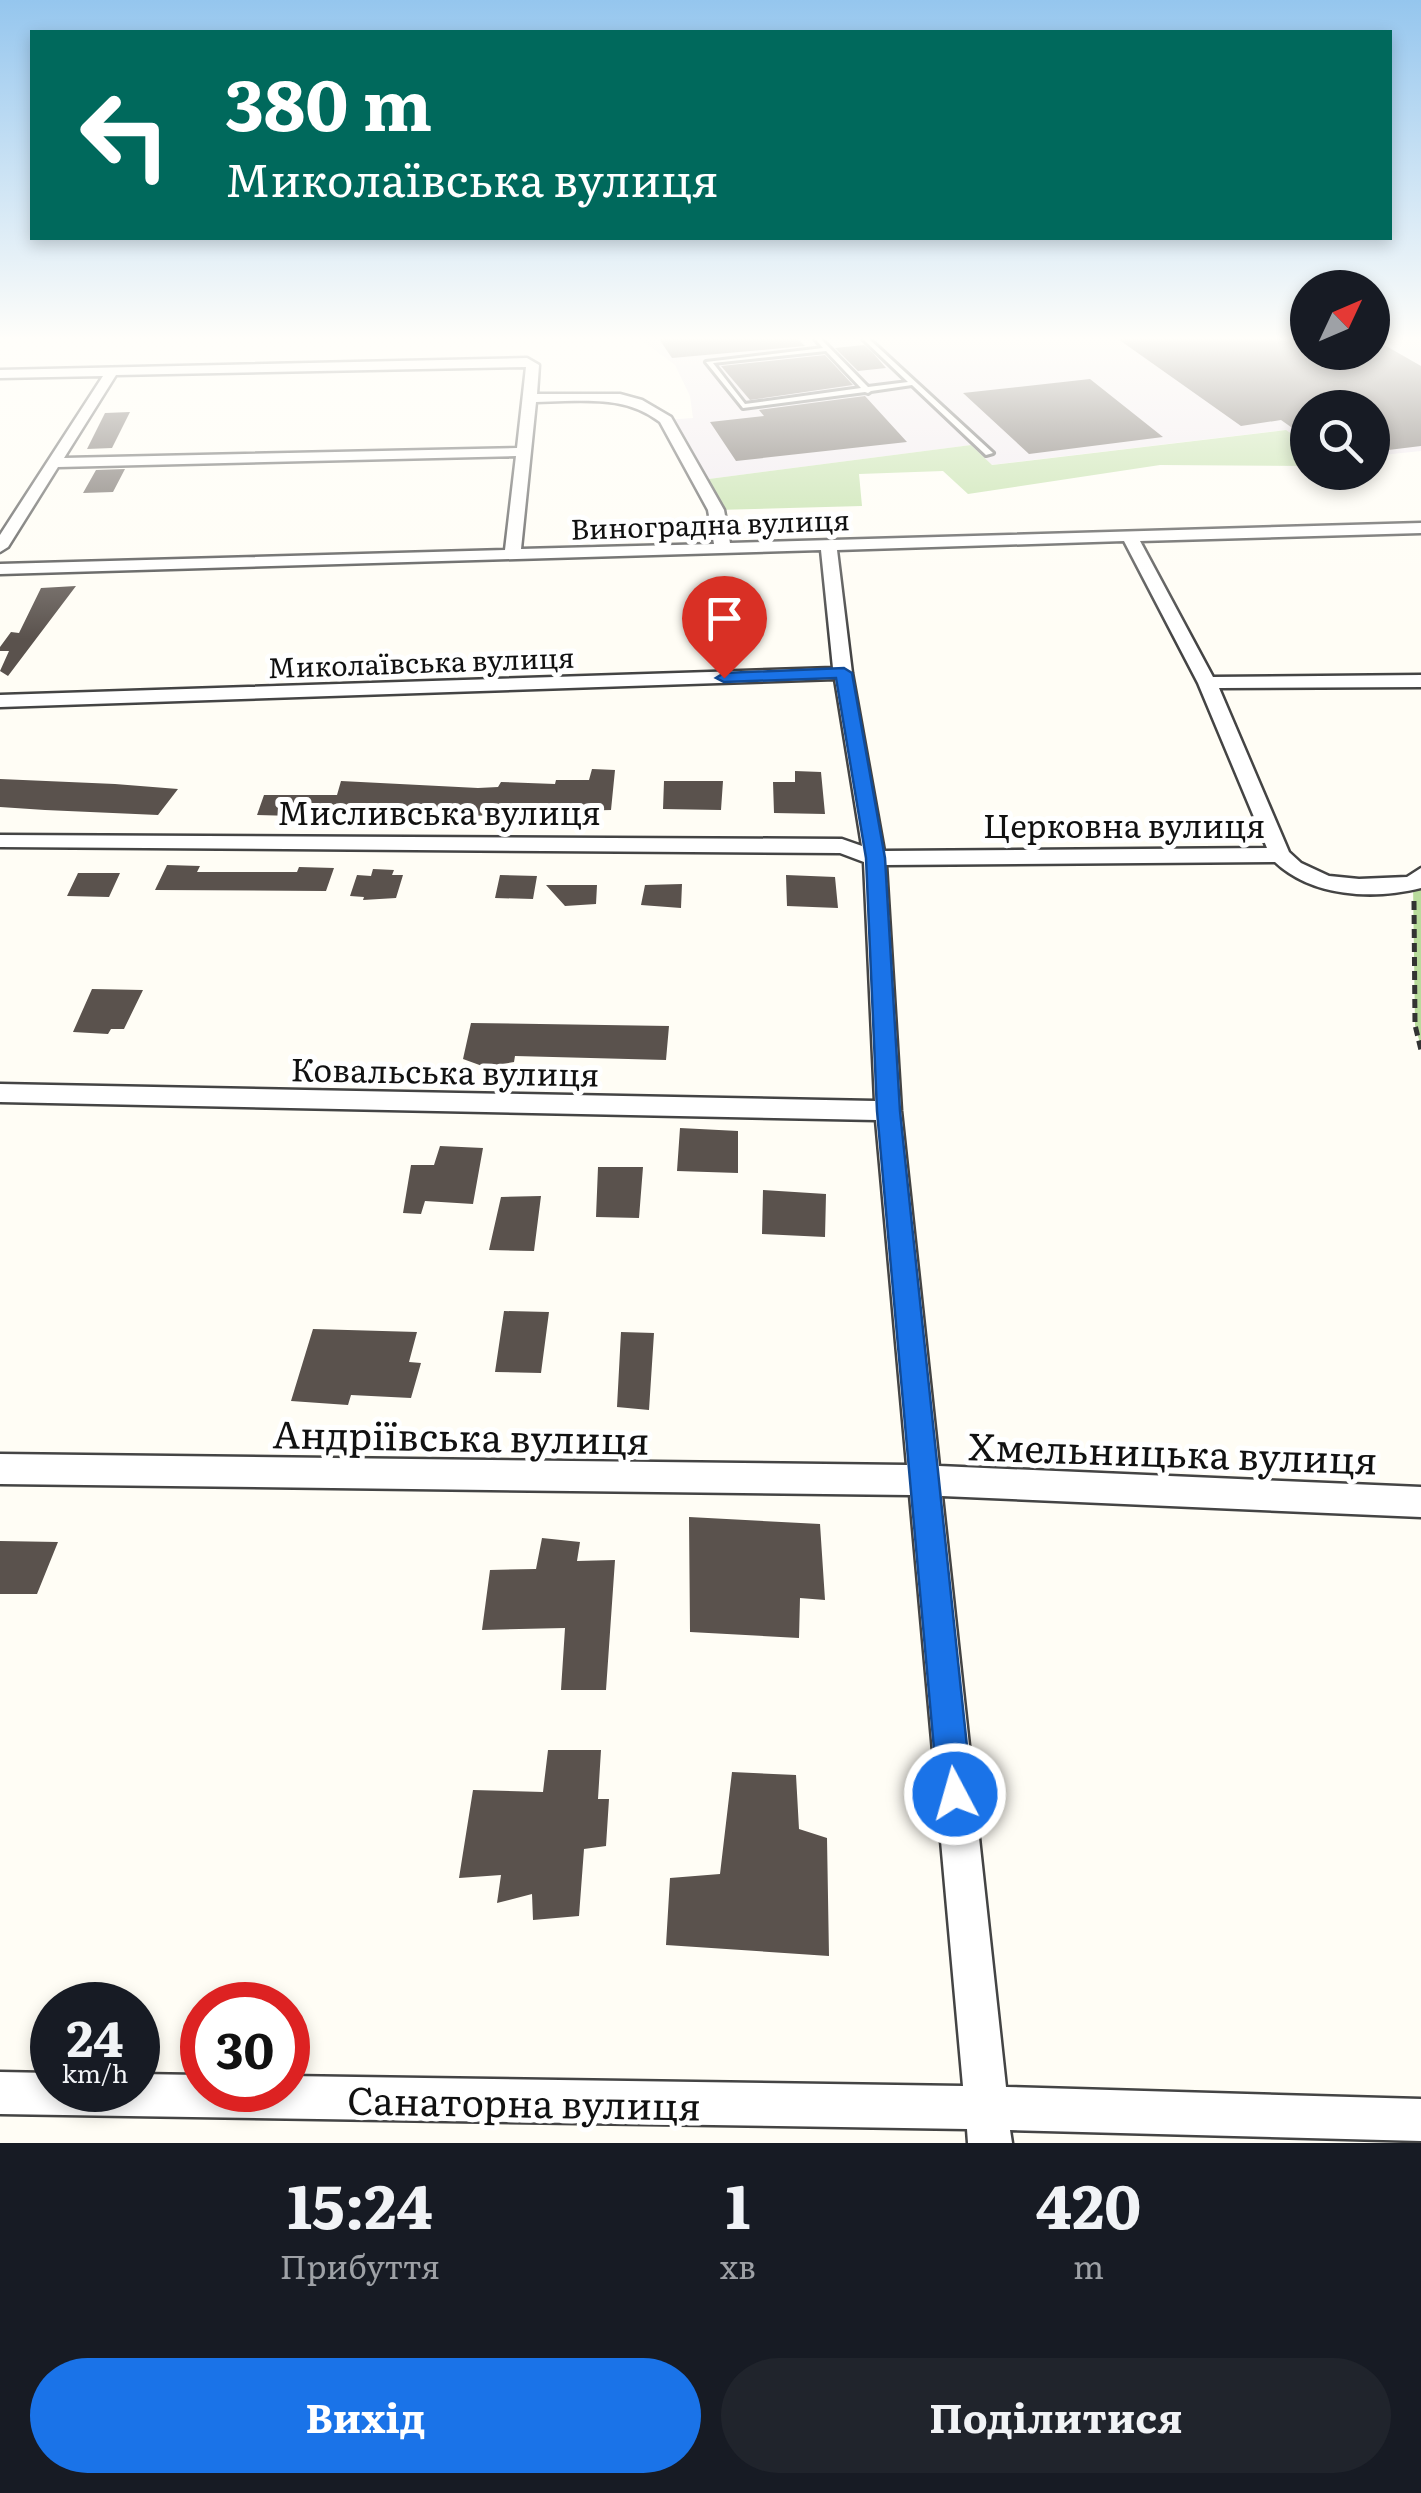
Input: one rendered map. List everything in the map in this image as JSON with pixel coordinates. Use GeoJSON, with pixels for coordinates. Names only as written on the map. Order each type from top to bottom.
{"type":"FeatureCollection","features":[{"type":"Feature","properties":{"kind":"street"},"geometry":{"type":"LineString","coordinates":[[0,547],[66,439]]}},
{"type":"Feature","properties":{"kind":"street"},"geometry":{"type":"LineString","coordinates":[[512,556],[524,439]]}},
{"type":"Feature","properties":{"kind":"street"},"geometry":{"type":"LineString","coordinates":[[677,439],[716,510],[723,549]]}},
{"type":"Feature","properties":{"kind":"street"},"geometry":{"type":"LineString","coordinates":[[50,463],[522,452]]}},
{"type":"Feature","properties":{"kind":"street","name":"Виноградна вулиця"},"geometry":{"type":"LineString","coordinates":[[0,570],[1421,528]]}},
{"type":"Feature","properties":{"kind":"street"},"geometry":{"type":"LineString","coordinates":[[1130,537],[1206,683],[1280,855]]}},
{"type":"Feature","properties":{"kind":"street"},"geometry":{"type":"LineString","coordinates":[[828,543],[844,673],[875,858],[888,1111],[989,2126]]}},
{"type":"Feature","properties":{"kind":"street","name":"Миколаївська вулиця"},"geometry":{"type":"LineString","coordinates":[[0,701],[844,673]]}},
{"type":"Feature","properties":{"kind":"street"},"geometry":{"type":"LineString","coordinates":[[1206,683],[1421,681]]}},
{"type":"Feature","properties":{"kind":"street","name":"Мисливська вулиця"},"geometry":{"type":"LineString","coordinates":[[0,841],[842,846],[875,858]]}},
{"type":"Feature","properties":{"kind":"street","name":"Церковна вулиця"},"geometry":{"type":"LineString","coordinates":[[875,858],[1280,855],[1294,871],[1319,882],[1348,886],[1417,879]]}},
{"type":"Feature","properties":{"kind":"street","name":"Ковальська вулиця"},"geometry":{"type":"LineString","coordinates":[[0,1093],[888,1111]]}},
{"type":"Feature","properties":{"kind":"street","name":"Андріївська вулиця"},"geometry":{"type":"LineString","coordinates":[[0,1469],[922,1480]]}},
{"type":"Feature","properties":{"kind":"street","name":"Хмельницька вулиця"},"geometry":{"type":"LineString","coordinates":[[922,1480],[1421,1502]]}},
{"type":"Feature","properties":{"kind":"street","name":"Санаторна вулиця"},"geometry":{"type":"LineString","coordinates":[[0,2093],[989,2126],[1421,2120]]}},
{"type":"Feature","properties":{"kind":"lane"},"geometry":{"type":"LineString","coordinates":[[975,439],[989,452]]}},
{"type":"Feature","properties":{"kind":"path"},"geometry":{"type":"LineString","coordinates":[[1417,879],[1414,1025],[1421,1050]]}},
{"type":"Feature","properties":{"kind":"shaded area"},"geometry":{"type":"Polygon","coordinates":[[[677,439],[1209,439],[991,465],[971,445],[701,480],[677,439]]]}},
{"type":"Feature","properties":{"kind":"shaded area"},"geometry":{"type":"Polygon","coordinates":[[[1390,439],[1421,439],[1421,451],[1390,454],[1390,439]]]}},
{"type":"Feature","properties":{"kind":"green space"},"geometry":{"type":"Polygon","coordinates":[[[1210,439],[1290,439],[1290,466],[1160,465],[968,494],[943,471],[859,474],[862,506],[716,510],[701,480],[971,445],[992,465],[1210,439]]]}},
{"type":"Feature","properties":{"kind":"green space"},"geometry":{"type":"Polygon","coordinates":[[[1421,875],[1421,1047],[1415,1025],[1413,883],[1421,875]]]}},
{"type":"Feature","properties":{"kind":"building"},"geometry":{"type":"Polygon","coordinates":[[[92,439],[116,439],[112,448],[87,449],[92,439]]]}},
{"type":"Feature","properties":{"kind":"building"},"geometry":{"type":"Polygon","coordinates":[[[721,439],[907,442],[736,461],[721,439]]]}},
{"type":"Feature","properties":{"kind":"building"},"geometry":{"type":"Polygon","coordinates":[[[1013,439],[1147,439],[1029,454],[1013,439]]]}},
{"type":"Feature","properties":{"kind":"building"},"geometry":{"type":"Polygon","coordinates":[[[1390,439],[1421,439],[1421,446],[1390,450],[1390,439]]]}},
{"type":"Feature","properties":{"kind":"building"},"geometry":{"type":"Polygon","coordinates":[[[125,469],[113,492],[83,493],[96,470],[125,469]]]}},
{"type":"Feature","properties":{"kind":"building"},"geometry":{"type":"Polygon","coordinates":[[[76,586],[8,676],[0,671],[9,651],[0,651],[0,647],[11,632],[19,633],[41,588],[76,586]]]}},
{"type":"Feature","properties":{"kind":"building"},"geometry":{"type":"Polygon","coordinates":[[[592,769],[615,770],[611,810],[528,815],[443,816],[378,810],[376,815],[296,811],[294,816],[257,815],[264,795],[337,795],[341,781],[478,788],[498,787],[501,782],[555,784],[556,780],[589,780],[592,769]]]}},
{"type":"Feature","properties":{"kind":"building"},"geometry":{"type":"Polygon","coordinates":[[[795,771],[821,772],[825,814],[774,813],[773,782],[795,782],[795,771]]]}},
{"type":"Feature","properties":{"kind":"building"},"geometry":{"type":"Polygon","coordinates":[[[0,779],[178,789],[158,815],[45,810],[0,807],[0,779]]]}},
{"type":"Feature","properties":{"kind":"building"},"geometry":{"type":"Polygon","coordinates":[[[664,781],[723,781],[721,810],[663,809],[664,781]]]}},
{"type":"Feature","properties":{"kind":"building"},"geometry":{"type":"Polygon","coordinates":[[[167,865],[200,866],[197,872],[334,868],[326,891],[155,890],[167,865]]]}},
{"type":"Feature","properties":{"kind":"building"},"geometry":{"type":"Polygon","coordinates":[[[373,869],[394,870],[392,875],[403,875],[396,898],[363,900],[364,897],[350,896],[357,875],[371,876],[373,869]]]}},
{"type":"Feature","properties":{"kind":"building"},"geometry":{"type":"Polygon","coordinates":[[[78,873],[120,873],[109,897],[67,896],[78,873]]]}},
{"type":"Feature","properties":{"kind":"building"},"geometry":{"type":"Polygon","coordinates":[[[500,875],[537,876],[533,899],[495,898],[500,875]]]}},
{"type":"Feature","properties":{"kind":"building"},"geometry":{"type":"Polygon","coordinates":[[[786,875],[835,877],[838,908],[787,906],[786,875]]]}},
{"type":"Feature","properties":{"kind":"building"},"geometry":{"type":"Polygon","coordinates":[[[682,884],[681,908],[641,905],[645,885],[682,884]]]}},
{"type":"Feature","properties":{"kind":"building"},"geometry":{"type":"Polygon","coordinates":[[[546,885],[597,885],[596,904],[565,906],[546,885]]]}},
{"type":"Feature","properties":{"kind":"building"},"geometry":{"type":"Polygon","coordinates":[[[92,989],[143,990],[124,1029],[111,1029],[108,1034],[73,1032],[92,989]]]}},
{"type":"Feature","properties":{"kind":"building"},"geometry":{"type":"Polygon","coordinates":[[[471,1023],[669,1026],[666,1060],[515,1056],[514,1062],[485,1067],[463,1059],[471,1023]]]}},
{"type":"Feature","properties":{"kind":"building"},"geometry":{"type":"Polygon","coordinates":[[[680,1128],[738,1131],[738,1173],[677,1171],[680,1128]]]}},
{"type":"Feature","properties":{"kind":"building"},"geometry":{"type":"Polygon","coordinates":[[[440,1146],[483,1148],[473,1204],[425,1201],[421,1214],[403,1213],[411,1165],[434,1165],[440,1146]]]}},
{"type":"Feature","properties":{"kind":"building"},"geometry":{"type":"Polygon","coordinates":[[[598,1167],[643,1167],[639,1218],[596,1217],[598,1167]]]}},
{"type":"Feature","properties":{"kind":"building"},"geometry":{"type":"Polygon","coordinates":[[[763,1190],[826,1194],[825,1237],[762,1234],[763,1190]]]}},
{"type":"Feature","properties":{"kind":"building"},"geometry":{"type":"Polygon","coordinates":[[[541,1196],[534,1251],[489,1250],[501,1197],[541,1196]]]}},
{"type":"Feature","properties":{"kind":"building"},"geometry":{"type":"Polygon","coordinates":[[[504,1311],[549,1312],[541,1373],[495,1372],[504,1311]]]}},
{"type":"Feature","properties":{"kind":"building"},"geometry":{"type":"Polygon","coordinates":[[[313,1329],[417,1332],[409,1362],[421,1363],[411,1398],[351,1395],[348,1405],[291,1401],[313,1329]]]}},
{"type":"Feature","properties":{"kind":"building"},"geometry":{"type":"Polygon","coordinates":[[[621,1332],[654,1333],[649,1410],[617,1407],[621,1332]]]}},
{"type":"Feature","properties":{"kind":"building"},"geometry":{"type":"Polygon","coordinates":[[[689,1517],[820,1524],[825,1600],[800,1598],[799,1638],[690,1632],[689,1517]]]}},
{"type":"Feature","properties":{"kind":"building"},"geometry":{"type":"Polygon","coordinates":[[[542,1538],[580,1542],[577,1561],[615,1560],[606,1690],[561,1690],[565,1628],[482,1630],[490,1570],[536,1569],[542,1538]]]}},
{"type":"Feature","properties":{"kind":"building"},"geometry":{"type":"Polygon","coordinates":[[[0,1541],[58,1542],[37,1594],[0,1594],[0,1541]]]}},
{"type":"Feature","properties":{"kind":"building"},"geometry":{"type":"Polygon","coordinates":[[[548,1750],[601,1750],[598,1799],[609,1799],[606,1846],[584,1849],[579,1916],[533,1920],[532,1894],[497,1903],[501,1875],[459,1878],[473,1790],[543,1792],[548,1750]]]}},
{"type":"Feature","properties":{"kind":"building"},"geometry":{"type":"Polygon","coordinates":[[[732,1772],[796,1775],[799,1829],[827,1838],[829,1956],[666,1945],[670,1878],[720,1874],[732,1772]]]}},
{"type":"Feature","properties":{"kind":"route"},"geometry":{"type":"LineString","coordinates":[[724,678],[844,673],[875,858],[888,1111],[955,1794]]}}]}
